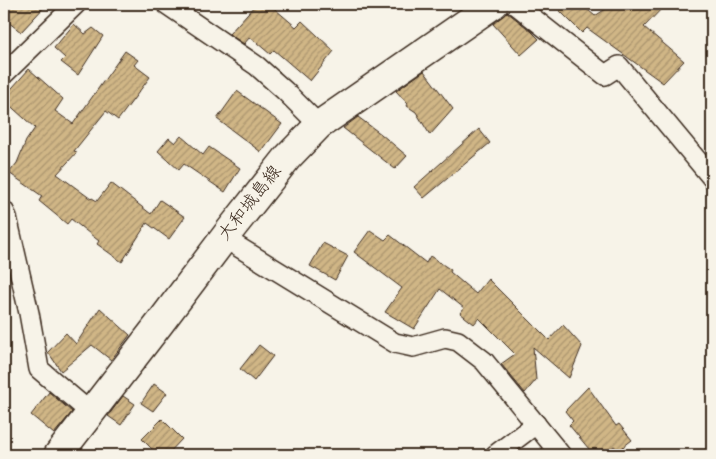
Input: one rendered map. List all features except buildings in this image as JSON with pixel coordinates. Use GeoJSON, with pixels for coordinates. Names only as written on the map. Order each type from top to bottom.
{"type":"FeatureCollection","features":[{"type":"Feature","properties":{"kind":"main road","name":"大和城島線"},"geometry":{"type":"LineString","coordinates":[[58,455],[224,238],[288,157],[318,125],[494,4]]}},
{"type":"Feature","properties":{"kind":"street"},"geometry":{"type":"LineString","coordinates":[[4,74],[76,4]]}},
{"type":"Feature","properties":{"kind":"street"},"geometry":{"type":"LineString","coordinates":[[166,4],[256,66],[285,91],[318,125]]}},
{"type":"Feature","properties":{"kind":"street"},"geometry":{"type":"LineString","coordinates":[[515,4],[605,75],[619,66],[712,178]]}},
{"type":"Feature","properties":{"kind":"street"},"geometry":{"type":"LineString","coordinates":[[4,210],[29,313],[39,370],[91,413]]}},
{"type":"Feature","properties":{"kind":"street"},"geometry":{"type":"LineString","coordinates":[[224,238],[395,343],[413,347],[445,338],[458,341],[484,361],[560,455]]}},
{"type":"Feature","properties":{"kind":"street"},"geometry":{"type":"LineString","coordinates":[[495,455],[536,424]]}}]}
